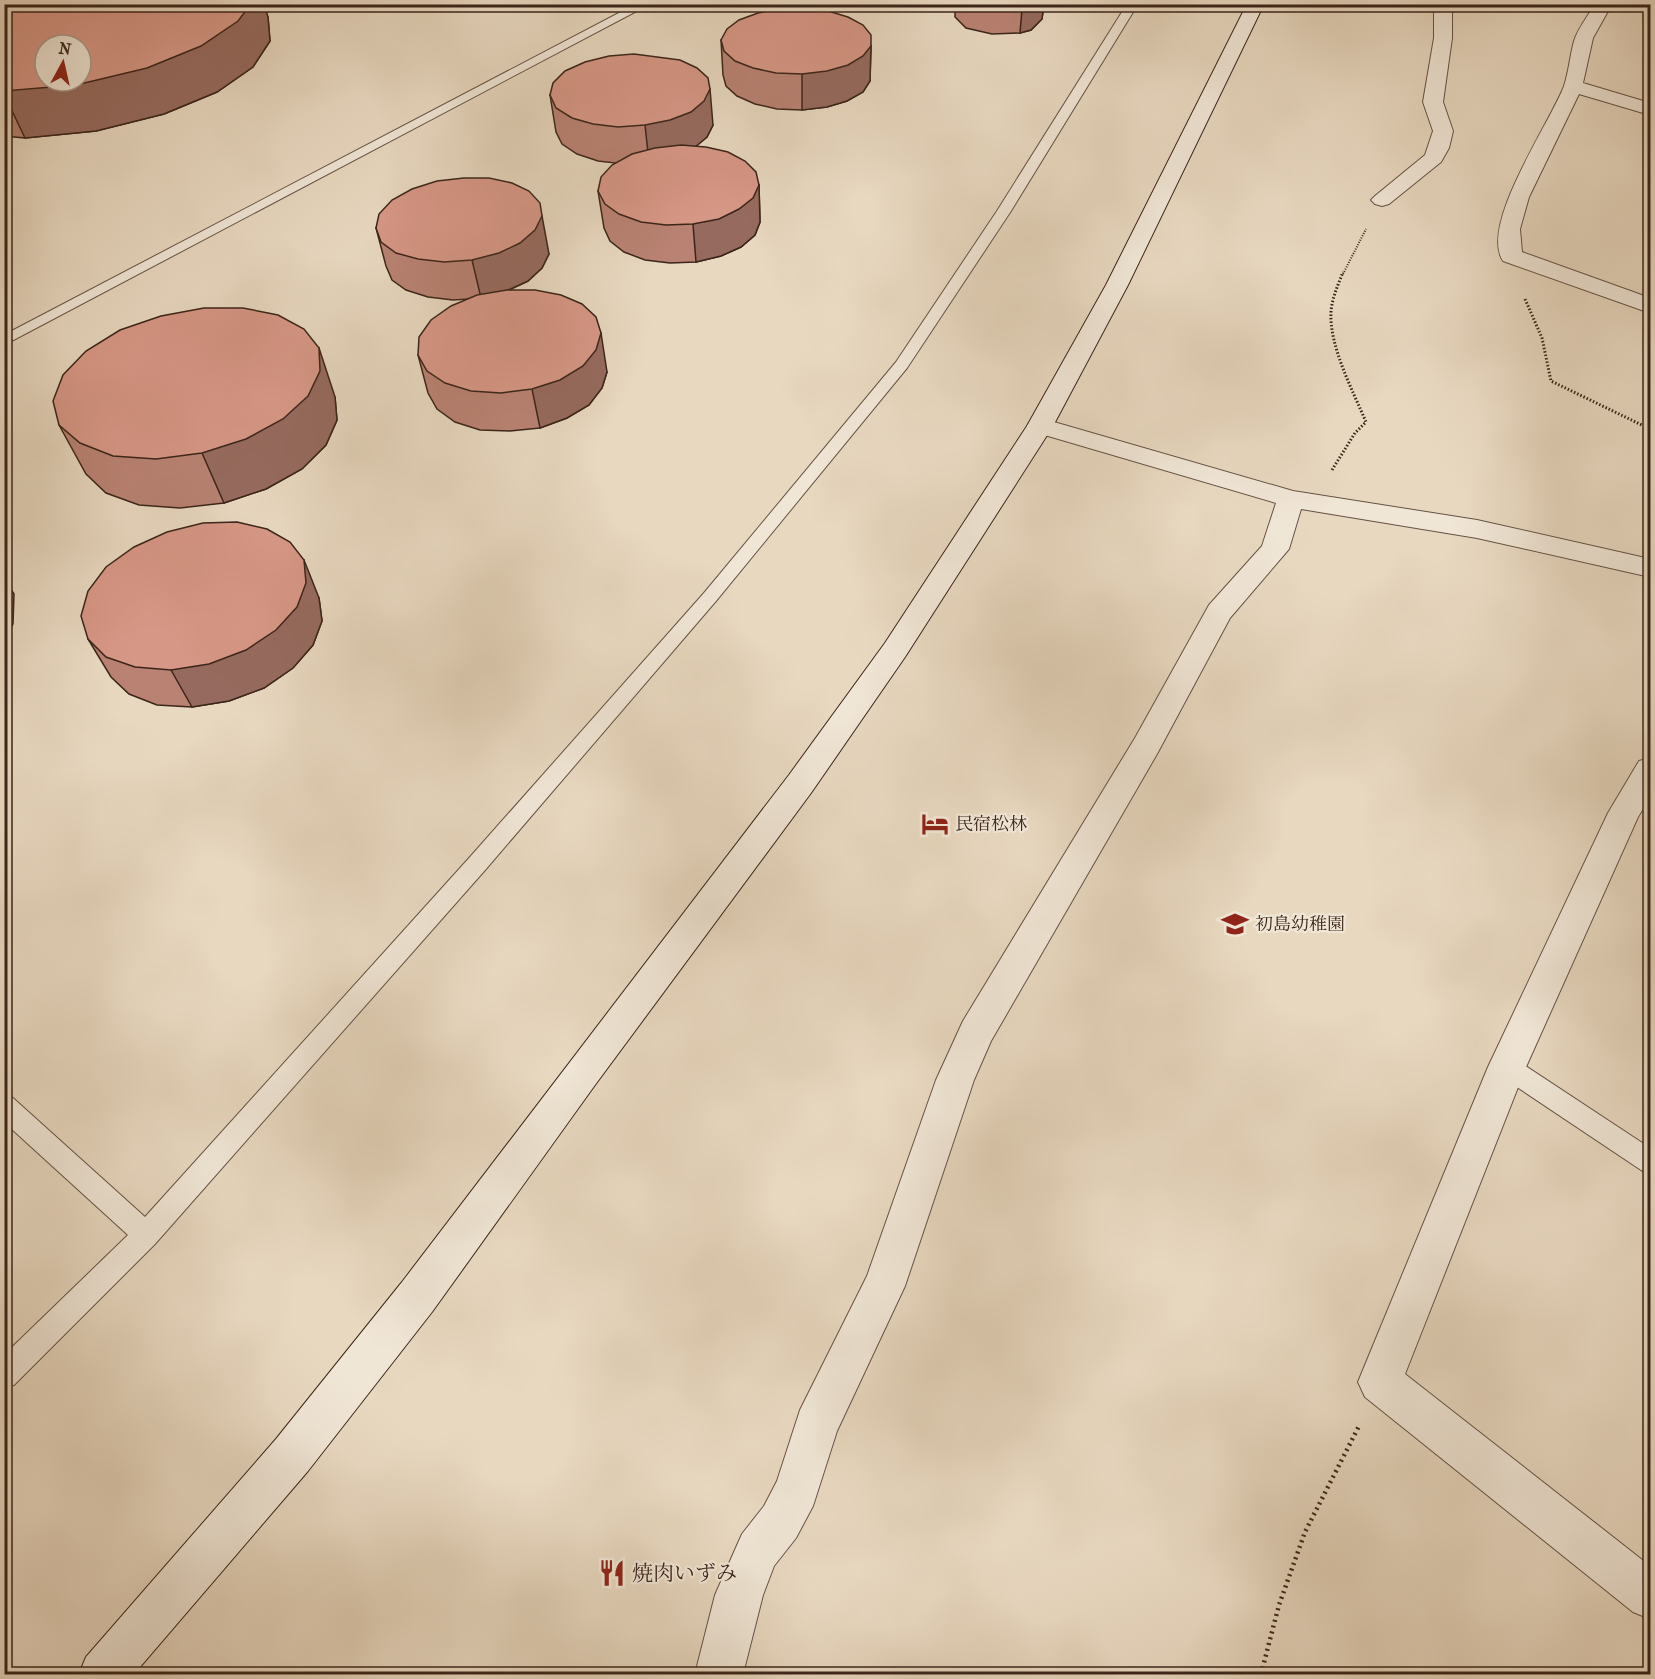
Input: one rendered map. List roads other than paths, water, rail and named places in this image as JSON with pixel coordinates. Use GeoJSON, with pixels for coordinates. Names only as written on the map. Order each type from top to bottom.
{"type":"FeatureCollection","features":[{"type":"Feature","properties":{"kind":"street"},"geometry":{"type":"LineString","coordinates":[[103,1674],[292,1455],[417,1297],[800,784],[895,650],[1040,426],[1117,285],[1256,4]]}},
{"type":"Feature","properties":{"kind":"street"},"geometry":{"type":"LineString","coordinates":[[1382,200],[1434,158],[1439,148],[1443,131],[1433,102],[1443,38],[1443,13],[1450,4]]}},
{"type":"Feature","properties":{"kind":"street"},"geometry":{"type":"LineString","coordinates":[[1604,4],[1584,38],[1573,86],[1519,197],[1509,229],[1511,256],[1650,306]]}},
{"type":"Feature","properties":{"kind":"street"},"geometry":{"type":"LineString","coordinates":[[1573,86],[1650,109]]}},
{"type":"Feature","properties":{"kind":"street"},"geometry":{"type":"LineString","coordinates":[[1040,426],[1301,501],[1477,529],[1650,568]]}},
{"type":"Feature","properties":{"kind":"street"},"geometry":{"type":"LineString","coordinates":[[719,1674],[740,1594],[758,1550],[780,1522],[797,1490],[816,1426],[884,1286],[955,1080],[976,1032],[1146,746],[1219,612],[1275,549],[1301,501]]}},
{"type":"Feature","properties":{"kind":"street"},"geometry":{"type":"LineString","coordinates":[[1650,770],[1624,813],[1507,1067],[1380,1383],[1650,1595]]}},
{"type":"Feature","properties":{"kind":"lane"},"geometry":{"type":"LineString","coordinates":[[4,341],[645,4]]}},
{"type":"Feature","properties":{"kind":"lane"},"geometry":{"type":"LineString","coordinates":[[4,1375],[146,1235],[478,863],[686,623],[902,365],[1004,212],[1133,4]]}},
{"type":"Feature","properties":{"kind":"lane"},"geometry":{"type":"LineString","coordinates":[[1507,1067],[1650,1162]]}},
{"type":"Feature","properties":{"kind":"lane"},"geometry":{"type":"LineString","coordinates":[[4,1106],[146,1235]]}},
{"type":"Feature","properties":{"kind":"place","name":"民宿松林"},"geometry":{"type":"Point","coordinates":[935,824]}},
{"type":"Feature","properties":{"kind":"place","name":"初島幼稚園"},"geometry":{"type":"Point","coordinates":[1235,924]}},
{"type":"Feature","properties":{"kind":"place","name":"焼肉いずみ"},"geometry":{"type":"Point","coordinates":[612,1573]}}]}
